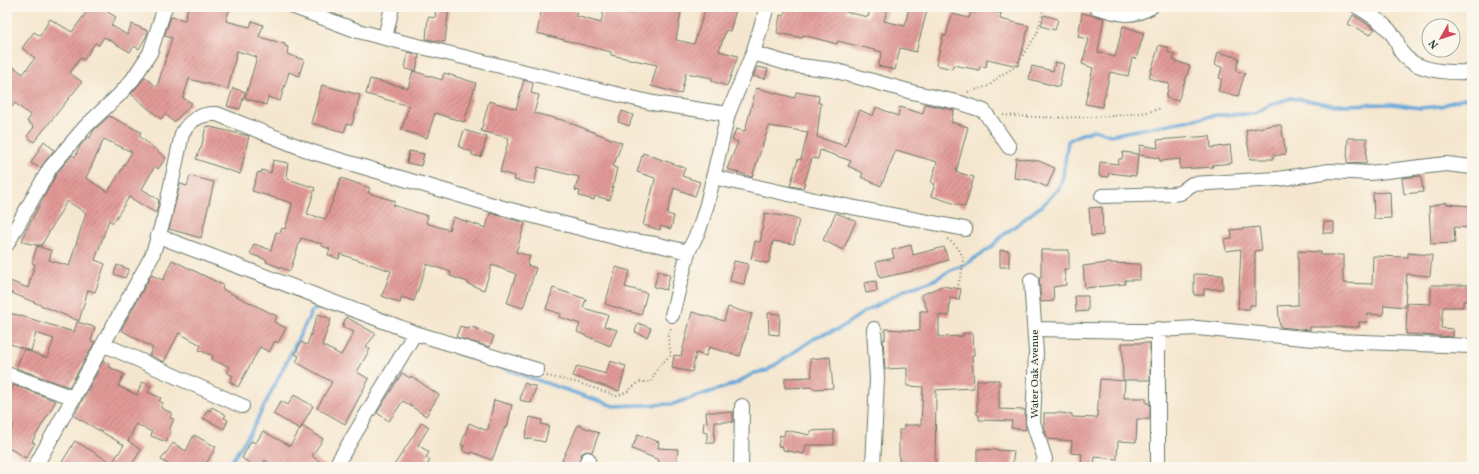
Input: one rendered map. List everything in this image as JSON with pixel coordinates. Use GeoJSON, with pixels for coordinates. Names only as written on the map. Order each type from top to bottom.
{"type":"FeatureCollection","features":[{"type":"Feature","properties":{"kind":"street"},"geometry":{"type":"LineString","coordinates":[[7,244],[50,168],[86,126],[119,95],[133,79],[150,52],[165,7]]}},
{"type":"Feature","properties":{"kind":"street"},"geometry":{"type":"LineString","coordinates":[[294,7],[385,38],[653,102],[728,114]]}},
{"type":"Feature","properties":{"kind":"street"},"geometry":{"type":"LineString","coordinates":[[385,38],[392,7]]}},
{"type":"Feature","properties":{"kind":"street"},"geometry":{"type":"LineString","coordinates":[[672,315],[688,252],[699,230],[728,114],[753,53],[767,7]]}},
{"type":"Feature","properties":{"kind":"street"},"geometry":{"type":"LineString","coordinates":[[1096,7],[1126,16],[1143,12],[1151,7]]}},
{"type":"Feature","properties":{"kind":"street"},"geometry":{"type":"LineString","coordinates":[[1358,7],[1388,28],[1397,39],[1401,52],[1413,62],[1430,70],[1452,73],[1472,72]]}},
{"type":"Feature","properties":{"kind":"street"},"geometry":{"type":"LineString","coordinates":[[753,53],[793,65],[833,70],[912,92],[961,103],[984,111],[1009,148]]}},
{"type":"Feature","properties":{"kind":"street"},"geometry":{"type":"LineString","coordinates":[[35,467],[152,256],[174,178],[182,134],[188,124],[208,113],[224,117],[312,152],[503,208],[626,240],[688,252]]}},
{"type":"Feature","properties":{"kind":"street"},"geometry":{"type":"LineString","coordinates":[[1102,196],[1172,194],[1180,193],[1192,184],[1278,179],[1330,171],[1370,173],[1446,164],[1472,167]]}},
{"type":"Feature","properties":{"kind":"street"},"geometry":{"type":"LineString","coordinates":[[713,176],[815,200],[965,229]]}},
{"type":"Feature","properties":{"kind":"street"},"geometry":{"type":"LineString","coordinates":[[158,236],[415,333],[537,370]]}},
{"type":"Feature","properties":{"kind":"street","name":"Water Oak Avenue"},"geometry":{"type":"LineString","coordinates":[[1031,280],[1036,353],[1033,422],[1045,459],[1041,467]]}},
{"type":"Feature","properties":{"kind":"street"},"geometry":{"type":"LineString","coordinates":[[1035,329],[1137,331],[1198,328],[1335,341],[1472,346]]}},
{"type":"Feature","properties":{"kind":"street"},"geometry":{"type":"LineString","coordinates":[[873,467],[877,378],[874,329]]}},
{"type":"Feature","properties":{"kind":"street"},"geometry":{"type":"LineString","coordinates":[[1158,329],[1158,467]]}},
{"type":"Feature","properties":{"kind":"street"},"geometry":{"type":"LineString","coordinates":[[335,467],[415,333]]}},
{"type":"Feature","properties":{"kind":"street"},"geometry":{"type":"LineString","coordinates":[[103,344],[242,406]]}},
{"type":"Feature","properties":{"kind":"street"},"geometry":{"type":"LineString","coordinates":[[7,374],[74,398]]}},
{"type":"Feature","properties":{"kind":"street"},"geometry":{"type":"LineString","coordinates":[[741,467],[742,406]]}},
{"type":"Feature","properties":{"kind":"path"},"geometry":{"type":"LineString","coordinates":[[961,103],[968,91],[988,86],[1014,67],[1037,34],[1044,7]]}},
{"type":"Feature","properties":{"kind":"path"},"geometry":{"type":"LineString","coordinates":[[986,113],[1042,118],[1080,118],[1153,111],[1161,108]]}},
{"type":"Feature","properties":{"kind":"path"},"geometry":{"type":"LineString","coordinates":[[939,224],[944,238],[958,246],[963,259],[963,266],[958,286]]}},
{"type":"Feature","properties":{"kind":"path"},"geometry":{"type":"LineString","coordinates":[[537,370],[545,376],[579,383],[617,396],[627,392],[639,382],[651,382],[658,367],[670,355],[668,336],[672,315]]}},
{"type":"Feature","properties":{"kind":"building"},"geometry":{"type":"Polygon","coordinates":[[[90,7],[99,7],[116,17],[111,25],[127,35],[132,24],[148,31],[147,35],[139,49],[134,46],[130,52],[104,37],[99,45],[95,43],[84,60],[80,58],[70,73],[82,82],[34,142],[27,136],[34,127],[27,121],[31,116],[15,103],[7,113],[7,62],[23,74],[35,58],[22,48],[34,32],[40,36],[50,19],[72,32],[90,7]]]}},
{"type":"Feature","properties":{"kind":"building"},"geometry":{"type":"Polygon","coordinates":[[[188,7],[230,7],[226,21],[250,27],[252,21],[263,25],[259,37],[285,44],[285,46],[288,47],[287,54],[304,60],[299,76],[289,72],[280,101],[268,97],[266,105],[245,98],[257,57],[237,51],[228,89],[189,79],[183,98],[192,103],[174,122],[165,114],[161,119],[131,94],[145,77],[157,87],[172,38],[164,36],[171,17],[185,20],[188,7]]]}},
{"type":"Feature","properties":{"kind":"building"},"geometry":{"type":"Polygon","coordinates":[[[436,7],[449,7],[445,42],[426,39],[428,17],[435,18],[436,7]]]}},
{"type":"Feature","properties":{"kind":"building"},"geometry":{"type":"Polygon","coordinates":[[[542,7],[578,7],[576,16],[601,23],[604,9],[632,14],[633,7],[650,7],[663,10],[663,7],[682,7],[676,40],[694,44],[706,7],[726,7],[736,10],[730,31],[726,30],[719,51],[738,56],[727,86],[711,81],[712,78],[686,73],[681,94],[651,86],[657,65],[611,55],[611,52],[537,33],[542,7]]]}},
{"type":"Feature","properties":{"kind":"building"},"geometry":{"type":"Polygon","coordinates":[[[786,7],[848,7],[846,12],[868,17],[871,7],[888,7],[884,21],[905,26],[909,7],[928,7],[916,52],[900,48],[895,70],[878,66],[882,52],[838,41],[837,44],[803,35],[803,38],[777,33],[780,15],[784,16],[786,7]]]}},
{"type":"Feature","properties":{"kind":"building"},"geometry":{"type":"Polygon","coordinates":[[[976,7],[996,7],[995,12],[1001,13],[1000,19],[1029,26],[1018,66],[987,59],[986,67],[980,66],[979,70],[953,65],[952,69],[936,65],[943,35],[946,36],[952,14],[969,18],[971,12],[975,13],[976,7]]]}},
{"type":"Feature","properties":{"kind":"building"},"geometry":{"type":"Polygon","coordinates":[[[1082,13],[1104,18],[1098,52],[1115,57],[1123,26],[1144,33],[1136,59],[1132,58],[1128,76],[1110,72],[1102,107],[1085,104],[1093,68],[1082,64],[1089,39],[1078,37],[1082,13]]]}},
{"type":"Feature","properties":{"kind":"building"},"geometry":{"type":"Polygon","coordinates":[[[1044,15],[1058,19],[1055,30],[1041,26],[1044,15]]]}},
{"type":"Feature","properties":{"kind":"building"},"geometry":{"type":"Polygon","coordinates":[[[1353,15],[1375,29],[1370,35],[1348,24],[1353,15]]]}},
{"type":"Feature","properties":{"kind":"building"},"geometry":{"type":"Polygon","coordinates":[[[1159,45],[1169,48],[1167,52],[1175,54],[1173,60],[1190,66],[1178,101],[1166,98],[1169,84],[1149,78],[1159,45]]]}},
{"type":"Feature","properties":{"kind":"building"},"geometry":{"type":"Polygon","coordinates":[[[408,52],[419,55],[416,71],[405,69],[408,52]]]}},
{"type":"Feature","properties":{"kind":"building"},"geometry":{"type":"Polygon","coordinates":[[[1218,52],[1239,58],[1236,71],[1245,73],[1238,96],[1218,91],[1222,79],[1219,78],[1222,67],[1215,65],[1218,52]]]}},
{"type":"Feature","properties":{"kind":"building"},"geometry":{"type":"Polygon","coordinates":[[[1055,62],[1064,64],[1059,87],[1029,79],[1032,66],[1053,71],[1055,62]]]}},
{"type":"Feature","properties":{"kind":"building"},"geometry":{"type":"Polygon","coordinates":[[[757,67],[768,69],[765,79],[753,76],[757,67]]]}},
{"type":"Feature","properties":{"kind":"building"},"geometry":{"type":"Polygon","coordinates":[[[413,71],[442,80],[444,73],[476,83],[464,122],[435,113],[427,138],[401,130],[409,106],[366,94],[370,79],[408,88],[413,71]]]}},
{"type":"Feature","properties":{"kind":"building"},"geometry":{"type":"Polygon","coordinates":[[[524,80],[533,83],[531,93],[539,95],[534,113],[562,120],[622,143],[613,167],[617,168],[610,200],[595,196],[594,200],[579,196],[580,191],[575,190],[579,177],[538,167],[534,184],[514,180],[515,176],[500,172],[509,138],[481,131],[489,101],[516,109],[524,80]]]}},
{"type":"Feature","properties":{"kind":"building"},"geometry":{"type":"Polygon","coordinates":[[[322,85],[360,95],[352,125],[347,124],[344,132],[311,123],[322,85]]]}},
{"type":"Feature","properties":{"kind":"building"},"geometry":{"type":"Polygon","coordinates":[[[233,88],[245,92],[240,109],[227,106],[233,88]]]}},
{"type":"Feature","properties":{"kind":"building"},"geometry":{"type":"Polygon","coordinates":[[[756,88],[795,98],[796,92],[819,96],[818,103],[821,103],[817,137],[845,146],[860,110],[873,116],[876,107],[898,116],[900,107],[923,114],[925,104],[954,110],[951,122],[968,127],[956,172],[974,177],[965,207],[931,196],[935,184],[931,183],[937,162],[896,150],[881,186],[861,177],[863,173],[848,166],[851,161],[820,150],[818,159],[812,158],[803,188],[790,186],[798,159],[801,160],[808,132],[769,126],[752,177],[727,169],[738,142],[732,140],[736,129],[745,131],[756,88]]]}},
{"type":"Feature","properties":{"kind":"building"},"geometry":{"type":"Polygon","coordinates":[[[622,111],[633,115],[629,126],[618,122],[622,111]]]}},
{"type":"Feature","properties":{"kind":"building"},"geometry":{"type":"Polygon","coordinates":[[[109,116],[141,132],[139,136],[166,158],[158,169],[155,166],[142,189],[159,200],[156,213],[129,197],[113,223],[109,220],[95,260],[105,264],[95,292],[88,290],[79,321],[7,291],[7,280],[28,288],[35,264],[32,263],[37,246],[52,251],[49,260],[69,266],[86,213],[67,201],[41,246],[22,242],[24,234],[57,173],[72,155],[75,157],[80,146],[88,137],[90,138],[94,130],[109,116]],[[104,139],[86,178],[108,192],[132,152],[104,139]]]}},
{"type":"Feature","properties":{"kind":"building"},"geometry":{"type":"Polygon","coordinates":[[[1281,125],[1286,154],[1273,156],[1273,159],[1250,159],[1246,130],[1281,125]]]}},
{"type":"Feature","properties":{"kind":"building"},"geometry":{"type":"Polygon","coordinates":[[[206,126],[249,136],[240,174],[196,159],[201,149],[206,126]]]}},
{"type":"Feature","properties":{"kind":"building"},"geometry":{"type":"Polygon","coordinates":[[[464,130],[487,137],[481,157],[472,155],[472,152],[459,147],[464,130]]]}},
{"type":"Feature","properties":{"kind":"building"},"geometry":{"type":"Polygon","coordinates":[[[1210,136],[1211,148],[1230,145],[1232,163],[1212,165],[1213,167],[1180,169],[1180,159],[1160,161],[1159,158],[1139,155],[1140,145],[1158,148],[1157,140],[1210,136]]]}},
{"type":"Feature","properties":{"kind":"building"},"geometry":{"type":"Polygon","coordinates":[[[1348,138],[1367,138],[1366,164],[1347,163],[1348,138]]]}},
{"type":"Feature","properties":{"kind":"building"},"geometry":{"type":"Polygon","coordinates":[[[44,141],[54,150],[40,168],[31,163],[44,141]]]}},
{"type":"Feature","properties":{"kind":"building"},"geometry":{"type":"Polygon","coordinates":[[[409,151],[424,154],[421,166],[407,163],[409,151]]]}},
{"type":"Feature","properties":{"kind":"building"},"geometry":{"type":"Polygon","coordinates":[[[1123,152],[1138,154],[1136,176],[1109,173],[1108,177],[1099,176],[1100,162],[1118,164],[1119,159],[1122,159],[1123,152]]]}},
{"type":"Feature","properties":{"kind":"building"},"geometry":{"type":"Polygon","coordinates":[[[643,153],[685,168],[682,176],[700,182],[695,196],[674,188],[667,214],[674,216],[671,229],[661,226],[660,230],[643,225],[655,178],[637,172],[643,153]]]}},
{"type":"Feature","properties":{"kind":"building"},"geometry":{"type":"Polygon","coordinates":[[[1016,158],[1039,161],[1055,168],[1047,187],[1030,180],[1014,178],[1016,158]]]}},
{"type":"Feature","properties":{"kind":"building"},"geometry":{"type":"Polygon","coordinates":[[[273,160],[288,163],[286,177],[288,179],[315,188],[307,214],[326,219],[341,178],[370,188],[368,193],[395,201],[393,205],[428,216],[426,223],[449,230],[453,217],[486,228],[490,213],[525,223],[516,252],[530,256],[527,265],[536,268],[523,308],[507,303],[516,274],[492,265],[484,290],[468,284],[468,282],[450,276],[451,272],[427,264],[414,301],[402,297],[400,303],[382,296],[391,271],[340,254],[339,259],[328,255],[330,249],[322,246],[322,244],[301,238],[290,271],[250,254],[254,244],[271,250],[276,232],[280,233],[282,228],[285,229],[292,205],[292,203],[252,191],[258,172],[261,173],[262,170],[271,173],[273,160]]]}},
{"type":"Feature","properties":{"kind":"building"},"geometry":{"type":"Polygon","coordinates":[[[190,176],[214,182],[201,238],[169,229],[180,184],[187,186],[190,176]]]}},
{"type":"Feature","properties":{"kind":"building"},"geometry":{"type":"Polygon","coordinates":[[[1421,176],[1423,192],[1404,194],[1402,178],[1421,176]]]}},
{"type":"Feature","properties":{"kind":"building"},"geometry":{"type":"Polygon","coordinates":[[[1390,192],[1391,218],[1374,219],[1373,193],[1390,192]]]}},
{"type":"Feature","properties":{"kind":"building"},"geometry":{"type":"Polygon","coordinates":[[[1446,202],[1446,204],[1472,206],[1472,228],[1454,227],[1455,243],[1431,244],[1429,207],[1446,202]]]}},
{"type":"Feature","properties":{"kind":"building"},"geometry":{"type":"Polygon","coordinates":[[[1102,207],[1103,235],[1091,236],[1089,208],[1102,207]]]}},
{"type":"Feature","properties":{"kind":"building"},"geometry":{"type":"Polygon","coordinates":[[[765,213],[799,219],[794,244],[773,241],[769,262],[766,263],[751,259],[755,241],[760,242],[765,213]]]}},
{"type":"Feature","properties":{"kind":"building"},"geometry":{"type":"Polygon","coordinates":[[[836,213],[856,221],[843,250],[823,240],[836,213]]]}},
{"type":"Feature","properties":{"kind":"building"},"geometry":{"type":"Polygon","coordinates":[[[1324,222],[1334,222],[1334,233],[1323,233],[1324,222]]]}},
{"type":"Feature","properties":{"kind":"building"},"geometry":{"type":"Polygon","coordinates":[[[1259,227],[1262,250],[1255,251],[1255,305],[1250,305],[1250,309],[1238,309],[1241,249],[1226,251],[1224,239],[1232,238],[1231,230],[1259,227]]]}},
{"type":"Feature","properties":{"kind":"building"},"geometry":{"type":"Polygon","coordinates":[[[911,245],[913,255],[944,247],[948,260],[917,270],[880,278],[876,262],[894,258],[892,250],[911,245]]]}},
{"type":"Feature","properties":{"kind":"building"},"geometry":{"type":"Polygon","coordinates":[[[1000,250],[1009,251],[1009,267],[1000,267],[1000,250]]]}},
{"type":"Feature","properties":{"kind":"building"},"geometry":{"type":"Polygon","coordinates":[[[1041,250],[1069,250],[1069,269],[1064,269],[1066,285],[1053,287],[1054,301],[1041,302],[1039,278],[1041,278],[1041,250]]]}},
{"type":"Feature","properties":{"kind":"building"},"geometry":{"type":"Polygon","coordinates":[[[1298,251],[1321,252],[1321,255],[1343,255],[1343,283],[1372,284],[1373,256],[1408,257],[1408,253],[1432,255],[1430,276],[1407,274],[1405,307],[1384,305],[1383,315],[1368,314],[1367,322],[1359,322],[1359,327],[1310,327],[1310,330],[1280,327],[1278,306],[1298,305],[1298,251]]]}},
{"type":"Feature","properties":{"kind":"building"},"geometry":{"type":"Polygon","coordinates":[[[172,260],[223,285],[222,289],[277,316],[274,322],[286,328],[278,343],[275,341],[269,352],[260,347],[238,387],[230,382],[233,376],[227,373],[230,367],[212,360],[213,356],[199,350],[201,345],[179,333],[164,362],[149,355],[153,348],[121,330],[151,275],[163,280],[172,260]]]}},
{"type":"Feature","properties":{"kind":"building"},"geometry":{"type":"Polygon","coordinates":[[[734,261],[748,264],[744,284],[730,281],[734,261]]]}},
{"type":"Feature","properties":{"kind":"building"},"geometry":{"type":"Polygon","coordinates":[[[1107,263],[1140,264],[1140,280],[1125,280],[1125,284],[1085,288],[1083,266],[1107,263]]]}},
{"type":"Feature","properties":{"kind":"building"},"geometry":{"type":"Polygon","coordinates":[[[117,265],[129,269],[125,278],[114,274],[117,265]]]}},
{"type":"Feature","properties":{"kind":"building"},"geometry":{"type":"Polygon","coordinates":[[[616,267],[630,271],[625,287],[647,293],[641,315],[605,304],[616,267]]]}},
{"type":"Feature","properties":{"kind":"building"},"geometry":{"type":"Polygon","coordinates":[[[658,271],[670,275],[666,290],[654,287],[658,271]]]}},
{"type":"Feature","properties":{"kind":"building"},"geometry":{"type":"Polygon","coordinates":[[[1194,274],[1222,275],[1223,289],[1204,289],[1204,295],[1194,295],[1194,274]]]}},
{"type":"Feature","properties":{"kind":"building"},"geometry":{"type":"Polygon","coordinates":[[[876,281],[877,291],[866,293],[864,283],[876,281]]]}},
{"type":"Feature","properties":{"kind":"building"},"geometry":{"type":"Polygon","coordinates":[[[1431,285],[1472,285],[1472,301],[1463,301],[1463,307],[1443,307],[1441,328],[1453,329],[1453,337],[1406,334],[1407,303],[1431,304],[1431,285]]]}},
{"type":"Feature","properties":{"kind":"building"},"geometry":{"type":"Polygon","coordinates":[[[942,286],[961,289],[959,300],[950,298],[949,316],[939,315],[939,337],[963,336],[963,333],[973,333],[974,355],[972,355],[974,388],[936,390],[935,467],[904,467],[904,461],[899,461],[899,430],[904,430],[904,425],[921,425],[923,387],[907,386],[907,368],[885,369],[883,339],[885,340],[885,329],[920,331],[920,311],[928,311],[921,295],[942,286]]]}},
{"type":"Feature","properties":{"kind":"building"},"geometry":{"type":"Polygon","coordinates":[[[553,288],[586,299],[583,308],[608,315],[604,326],[617,330],[610,346],[577,332],[580,324],[559,317],[561,314],[546,309],[553,288]]]}},
{"type":"Feature","properties":{"kind":"building"},"geometry":{"type":"Polygon","coordinates":[[[1075,296],[1088,296],[1088,311],[1076,312],[1075,296]]]}},
{"type":"Feature","properties":{"kind":"building"},"geometry":{"type":"Polygon","coordinates":[[[728,307],[752,314],[740,356],[709,347],[706,356],[696,353],[692,372],[672,368],[674,355],[681,356],[692,312],[724,321],[728,307]]]}},
{"type":"Feature","properties":{"kind":"building"},"geometry":{"type":"Polygon","coordinates":[[[7,313],[74,332],[77,322],[95,327],[91,341],[95,342],[69,387],[16,368],[24,349],[47,358],[54,339],[36,333],[31,351],[7,343],[7,313]]]}},
{"type":"Feature","properties":{"kind":"building"},"geometry":{"type":"Polygon","coordinates":[[[768,313],[780,314],[779,335],[769,334],[768,313]]]}},
{"type":"Feature","properties":{"kind":"building"},"geometry":{"type":"Polygon","coordinates":[[[318,314],[331,319],[322,345],[341,355],[354,332],[342,327],[346,317],[376,334],[366,346],[370,349],[357,372],[369,379],[345,424],[317,408],[332,382],[296,362],[299,356],[295,354],[301,342],[307,345],[318,314]]]}},
{"type":"Feature","properties":{"kind":"building"},"geometry":{"type":"Polygon","coordinates":[[[638,323],[651,328],[647,337],[635,332],[638,323]]]}},
{"type":"Feature","properties":{"kind":"building"},"geometry":{"type":"Polygon","coordinates":[[[460,326],[469,329],[470,326],[494,336],[490,347],[456,337],[460,326]]]}},
{"type":"Feature","properties":{"kind":"building"},"geometry":{"type":"Polygon","coordinates":[[[1122,343],[1150,343],[1150,380],[1123,380],[1122,343]]]}},
{"type":"Feature","properties":{"kind":"building"},"geometry":{"type":"Polygon","coordinates":[[[830,357],[833,388],[785,388],[785,378],[812,377],[810,359],[830,357]]]}},
{"type":"Feature","properties":{"kind":"building"},"geometry":{"type":"Polygon","coordinates":[[[103,361],[110,365],[109,367],[124,374],[118,386],[137,395],[142,382],[151,386],[148,392],[161,398],[159,401],[163,403],[161,408],[172,413],[170,418],[174,419],[169,430],[171,431],[166,442],[151,436],[152,432],[136,424],[128,441],[141,450],[130,467],[59,467],[75,441],[112,463],[124,445],[74,416],[103,361]]]}},
{"type":"Feature","properties":{"kind":"building"},"geometry":{"type":"Polygon","coordinates":[[[610,361],[626,366],[619,391],[573,376],[577,366],[606,374],[610,361]]]}},
{"type":"Feature","properties":{"kind":"building"},"geometry":{"type":"Polygon","coordinates":[[[402,373],[410,378],[411,376],[439,395],[426,416],[403,401],[389,421],[377,413],[402,373]]]}},
{"type":"Feature","properties":{"kind":"building"},"geometry":{"type":"Polygon","coordinates":[[[1100,379],[1125,381],[1124,398],[1146,398],[1146,403],[1150,403],[1150,419],[1137,419],[1136,442],[1118,441],[1117,459],[1095,457],[1094,467],[1081,467],[1082,454],[1071,453],[1072,441],[1048,439],[1044,427],[1044,413],[1072,414],[1072,417],[1097,418],[1100,379]]]}},
{"type":"Feature","properties":{"kind":"building"},"geometry":{"type":"Polygon","coordinates":[[[977,380],[999,380],[999,409],[1025,410],[1026,430],[1011,428],[1012,421],[979,420],[979,415],[977,415],[977,380]]]}},
{"type":"Feature","properties":{"kind":"building"},"geometry":{"type":"Polygon","coordinates":[[[524,383],[536,387],[531,403],[520,400],[524,383]]]}},
{"type":"Feature","properties":{"kind":"building"},"geometry":{"type":"Polygon","coordinates":[[[14,385],[56,401],[32,442],[35,443],[26,458],[7,447],[7,437],[14,425],[7,421],[7,397],[14,385]]]}},
{"type":"Feature","properties":{"kind":"building"},"geometry":{"type":"Polygon","coordinates":[[[294,395],[313,406],[300,429],[273,414],[281,401],[288,405],[294,395]]]}},
{"type":"Feature","properties":{"kind":"building"},"geometry":{"type":"Polygon","coordinates":[[[494,400],[512,405],[507,428],[505,427],[492,460],[472,452],[471,454],[462,450],[464,446],[461,445],[469,423],[485,430],[488,429],[494,400]]]}},
{"type":"Feature","properties":{"kind":"building"},"geometry":{"type":"Polygon","coordinates":[[[212,407],[226,415],[224,418],[228,420],[224,429],[203,418],[208,409],[210,411],[212,407]]]}},
{"type":"Feature","properties":{"kind":"building"},"geometry":{"type":"Polygon","coordinates":[[[706,412],[733,412],[733,422],[715,422],[714,443],[707,443],[707,433],[703,432],[704,422],[707,423],[706,412]]]}},
{"type":"Feature","properties":{"kind":"building"},"geometry":{"type":"Polygon","coordinates":[[[530,417],[542,420],[541,424],[549,426],[545,442],[525,438],[530,417]]]}},
{"type":"Feature","properties":{"kind":"building"},"geometry":{"type":"Polygon","coordinates":[[[422,422],[429,427],[418,445],[429,452],[426,458],[430,460],[426,467],[393,467],[422,422]]]}},
{"type":"Feature","properties":{"kind":"building"},"geometry":{"type":"Polygon","coordinates":[[[578,425],[599,433],[592,452],[587,451],[582,453],[577,467],[559,467],[578,425]]]}},
{"type":"Feature","properties":{"kind":"building"},"geometry":{"type":"Polygon","coordinates":[[[302,426],[323,439],[312,456],[327,467],[276,467],[265,460],[261,467],[255,467],[242,458],[251,441],[256,443],[263,431],[290,446],[302,426]]]}},
{"type":"Feature","properties":{"kind":"building"},"geometry":{"type":"Polygon","coordinates":[[[785,430],[810,435],[810,431],[834,430],[834,445],[806,445],[804,454],[783,450],[783,447],[778,446],[780,435],[784,436],[785,430]]]}},
{"type":"Feature","properties":{"kind":"building"},"geometry":{"type":"Polygon","coordinates":[[[638,434],[659,442],[658,448],[678,449],[676,467],[658,467],[659,460],[632,449],[638,434]]]}},
{"type":"Feature","properties":{"kind":"building"},"geometry":{"type":"Polygon","coordinates":[[[194,435],[216,447],[204,467],[172,467],[161,460],[173,443],[186,451],[194,435]]]}},
{"type":"Feature","properties":{"kind":"building"},"geometry":{"type":"Polygon","coordinates":[[[977,449],[1014,451],[1012,467],[977,467],[977,449]]]}},
{"type":"Feature","properties":{"kind":"waterway"},"geometry":{"type":"LineString","coordinates":[[457,353],[614,406],[673,404],[735,384],[754,373],[766,371],[818,336],[839,329],[864,312],[907,289],[930,282],[953,269],[963,266],[989,249],[1002,236],[1044,204],[1059,188],[1063,176],[1068,141],[1079,135],[1094,130],[1111,135],[1216,115],[1254,114],[1270,105],[1291,98],[1336,105],[1392,104],[1420,108],[1441,106],[1464,98],[1472,100]]}},
{"type":"Feature","properties":{"kind":"waterway"},"geometry":{"type":"LineString","coordinates":[[228,467],[253,428],[312,311],[327,305]]}}]}
